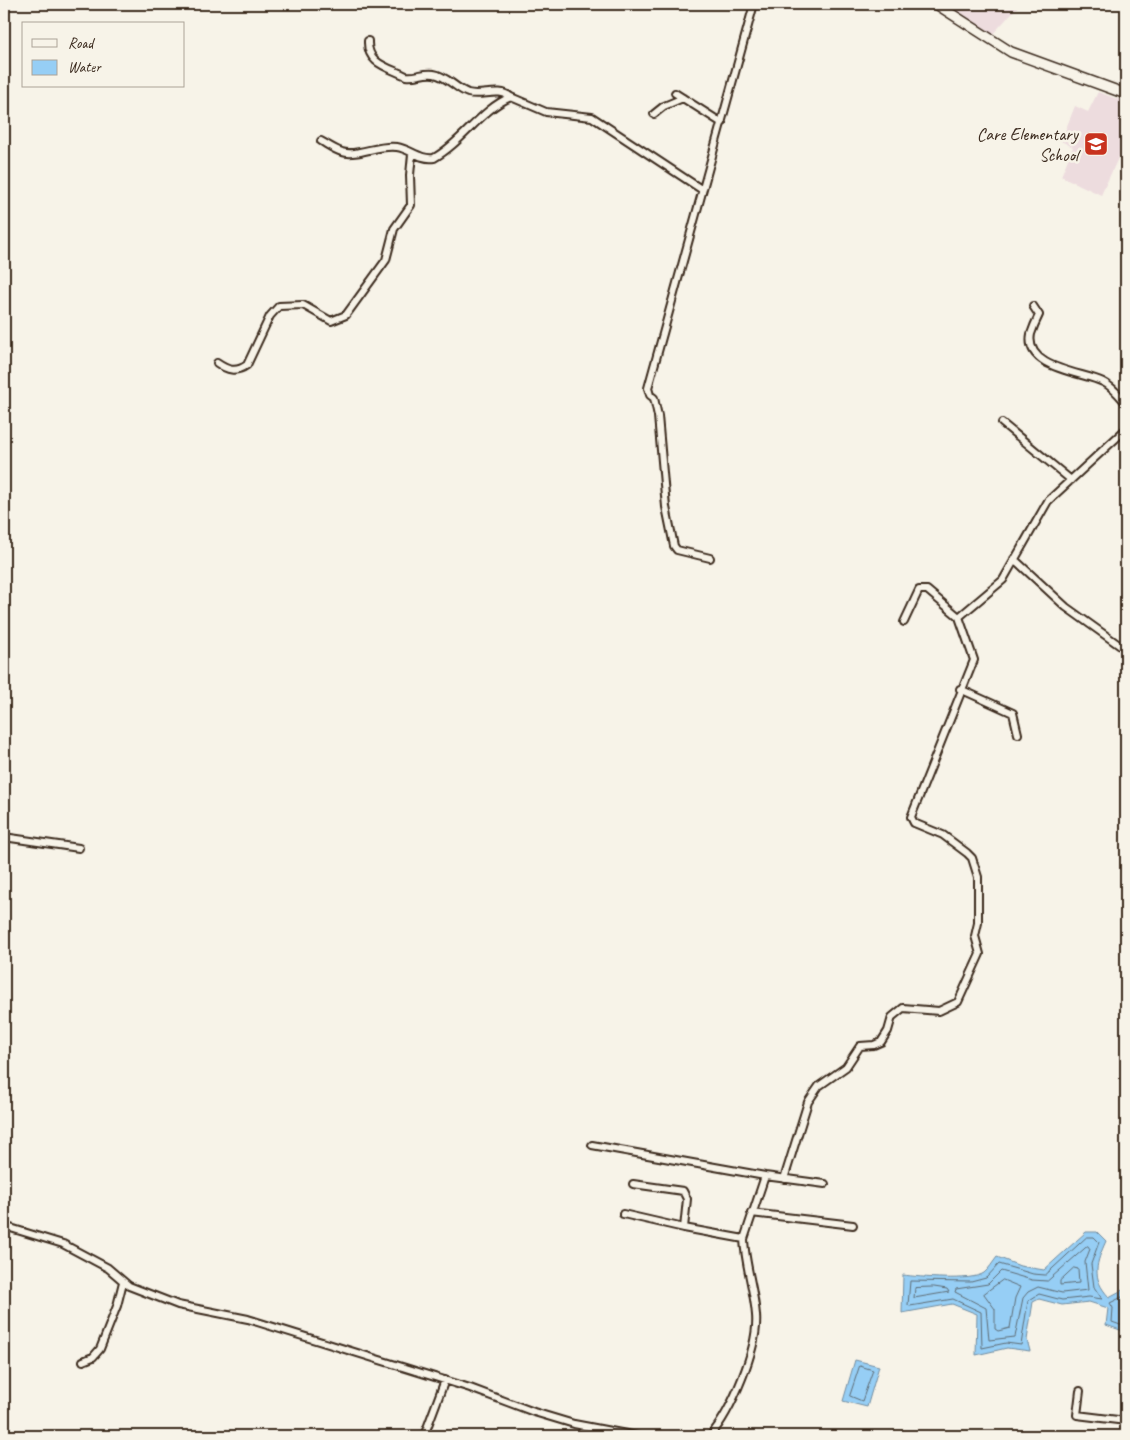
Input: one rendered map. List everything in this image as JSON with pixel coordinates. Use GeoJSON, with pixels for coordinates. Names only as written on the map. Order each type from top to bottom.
{"type":"FeatureCollection","features":[{"type":"Feature","properties":{"kind":"main road"},"geometry":{"type":"LineString","coordinates":[[936,4],[1011,52],[1126,94]]}},
{"type":"Feature","properties":{"kind":"street"},"geometry":{"type":"LineString","coordinates":[[710,558],[677,550],[674,546],[666,507],[656,408],[648,388],[701,189],[722,123],[754,4]]}},
{"type":"Feature","properties":{"kind":"street"},"geometry":{"type":"LineString","coordinates":[[368,41],[368,51],[371,58],[406,76],[430,73],[440,75],[467,93],[506,93],[546,112],[592,117],[701,189]]}},
{"type":"Feature","properties":{"kind":"street"},"geometry":{"type":"LineString","coordinates":[[675,93],[722,123]]}},
{"type":"Feature","properties":{"kind":"street"},"geometry":{"type":"LineString","coordinates":[[321,141],[342,152],[354,154],[377,146],[399,147],[412,154],[429,159],[443,153],[464,137],[500,101],[511,97]]}},
{"type":"Feature","properties":{"kind":"street"},"geometry":{"type":"LineString","coordinates":[[654,114],[664,106],[683,98]]}},
{"type":"Feature","properties":{"kind":"street"},"geometry":{"type":"LineString","coordinates":[[217,363],[228,370],[242,368],[247,365],[270,316],[279,306],[304,305],[331,321],[346,315],[386,260],[394,229],[411,205],[410,175],[412,154]]}},
{"type":"Feature","properties":{"kind":"street"},"geometry":{"type":"LineString","coordinates":[[1033,306],[1038,315],[1031,334],[1031,342],[1038,354],[1060,370],[1093,377],[1106,383],[1126,402]]}},
{"type":"Feature","properties":{"kind":"street"},"geometry":{"type":"LineString","coordinates":[[1002,423],[1071,480]]}},
{"type":"Feature","properties":{"kind":"street"},"geometry":{"type":"LineString","coordinates":[[959,617],[1003,580],[1048,501],[1126,429]]}},
{"type":"Feature","properties":{"kind":"street"},"geometry":{"type":"LineString","coordinates":[[1014,559],[1066,607],[1126,650]]}},
{"type":"Feature","properties":{"kind":"street"},"geometry":{"type":"LineString","coordinates":[[784,1179],[808,1102],[817,1088],[846,1068],[860,1046],[874,1045],[881,1042],[888,1031],[892,1017],[903,1008],[939,1011],[958,1002],[980,954],[975,936],[978,923],[977,898],[979,886],[972,858],[943,835],[914,823],[911,817],[960,689],[974,660],[959,617],[931,592],[923,589],[918,593],[904,622]]}},
{"type":"Feature","properties":{"kind":"street"},"geometry":{"type":"LineString","coordinates":[[960,689],[1013,713],[1018,734]]}},
{"type":"Feature","properties":{"kind":"street"},"geometry":{"type":"LineString","coordinates":[[4,838],[79,848]]}},
{"type":"Feature","properties":{"kind":"street"},"geometry":{"type":"LineString","coordinates":[[592,1145],[765,1176],[825,1184]]}},
{"type":"Feature","properties":{"kind":"street"},"geometry":{"type":"LineString","coordinates":[[710,1436],[724,1417],[748,1361],[756,1332],[756,1316],[744,1239],[751,1213],[765,1176]]}},
{"type":"Feature","properties":{"kind":"street"},"geometry":{"type":"LineString","coordinates":[[633,1184],[683,1191],[687,1199],[684,1228]]}},
{"type":"Feature","properties":{"kind":"street"},"geometry":{"type":"LineString","coordinates":[[751,1213],[853,1225]]}},
{"type":"Feature","properties":{"kind":"street"},"geometry":{"type":"LineString","coordinates":[[623,1214],[744,1239]]}},
{"type":"Feature","properties":{"kind":"street"},"geometry":{"type":"LineString","coordinates":[[4,1226],[63,1244],[108,1268],[123,1282],[146,1294],[186,1308],[214,1311],[248,1319],[445,1380],[560,1420],[637,1436]]}},
{"type":"Feature","properties":{"kind":"street"},"geometry":{"type":"LineString","coordinates":[[83,1361],[93,1357],[100,1350],[117,1306],[123,1282]]}},
{"type":"Feature","properties":{"kind":"street"},"geometry":{"type":"LineString","coordinates":[[424,1436],[445,1380]]}},
{"type":"Feature","properties":{"kind":"street"},"geometry":{"type":"LineString","coordinates":[[1080,1391],[1077,1415],[1126,1422]]}},
{"type":"Feature","properties":{"kind":"shaded area"},"geometry":{"type":"Polygon","coordinates":[[[945,4],[1020,4],[991,36],[945,4]]]}},
{"type":"Feature","properties":{"kind":"shaded area","name":"Care Elementary School"},"geometry":{"type":"Polygon","coordinates":[[[1098,92],[1126,102],[1126,141],[1101,195],[1061,176],[1073,147],[1061,141],[1075,106],[1088,112],[1098,92]]]}},
{"type":"Feature","properties":{"kind":"water"},"geometry":{"type":"Polygon","coordinates":[[[1086,1232],[1097,1232],[1106,1241],[1097,1270],[1103,1290],[1109,1297],[1126,1288],[1126,1332],[1106,1325],[1108,1308],[1089,1302],[1062,1305],[1039,1299],[1033,1302],[1027,1340],[1030,1351],[1007,1348],[976,1355],[977,1314],[952,1304],[902,1313],[903,1275],[945,1278],[977,1276],[984,1273],[997,1257],[1020,1266],[1044,1270],[1086,1232]]]}},
{"type":"Feature","properties":{"kind":"water"},"geometry":{"type":"Polygon","coordinates":[[[855,1360],[879,1366],[867,1407],[843,1401],[855,1360]]]}},
{"type":"Feature","properties":{"kind":"place","name":"Care Elementary School"},"geometry":{"type":"Point","coordinates":[1096,144]}}]}
